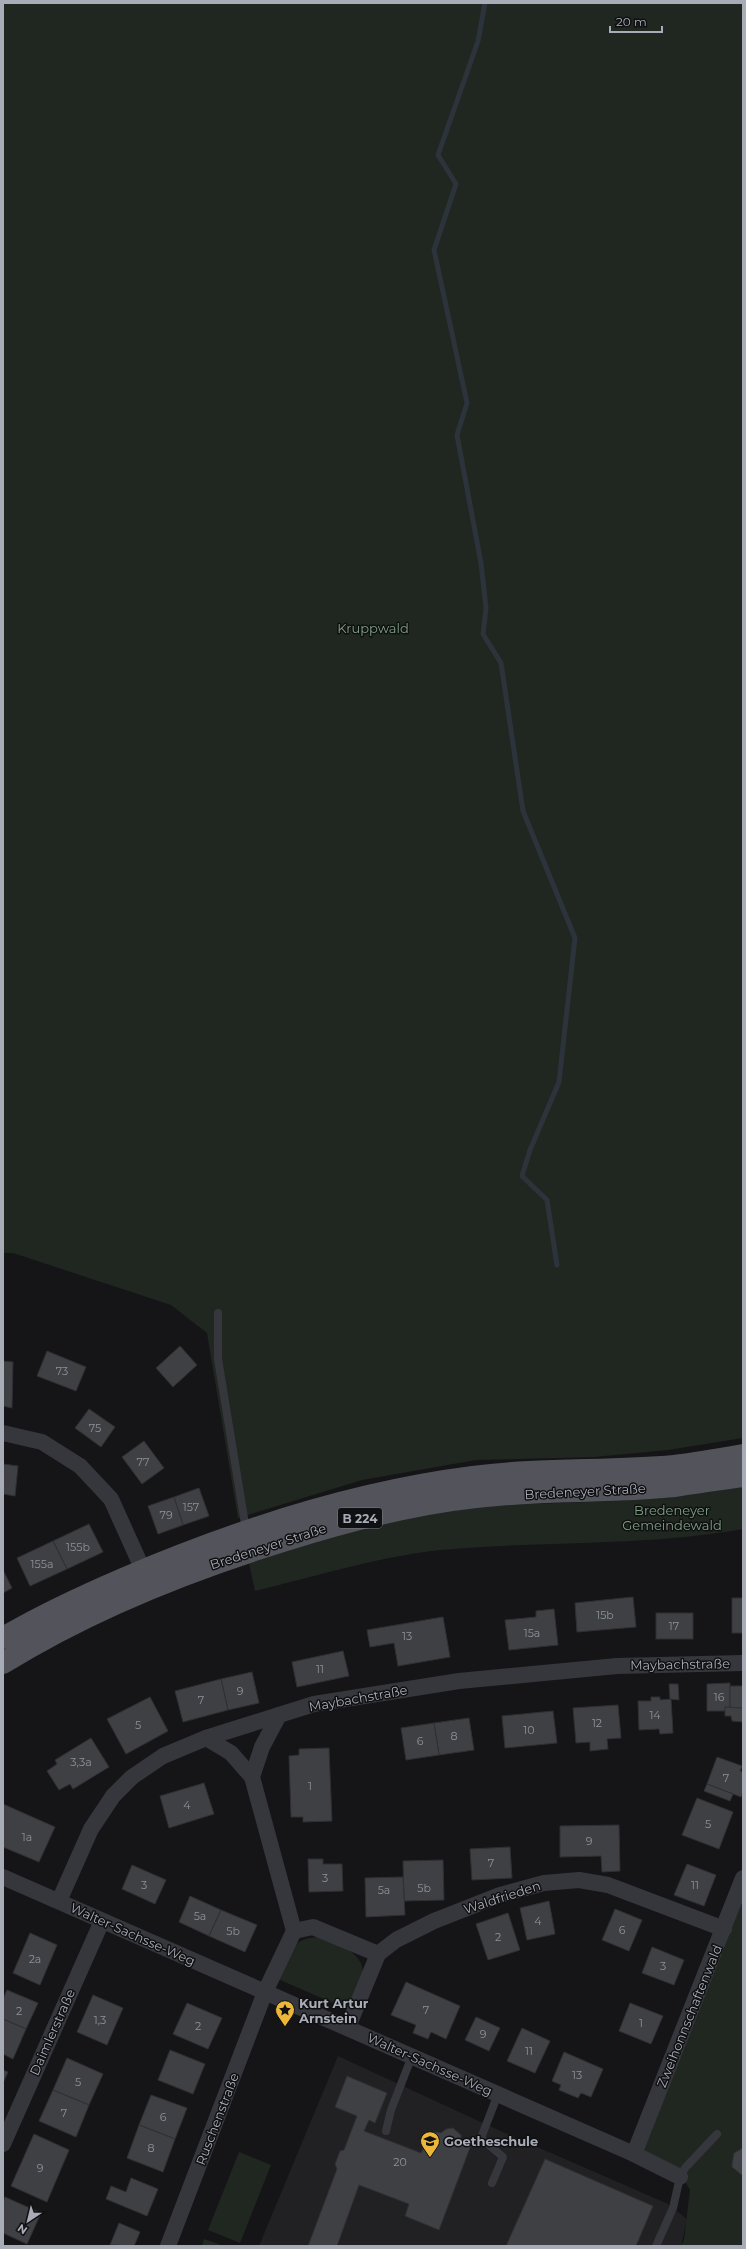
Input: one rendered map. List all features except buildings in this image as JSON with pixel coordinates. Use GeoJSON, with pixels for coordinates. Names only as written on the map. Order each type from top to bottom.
{"type":"FeatureCollection","features":[{"type":"Feature","properties":{"kind":"main road","name":"Bredeneyer Straße"},"geometry":{"type":"LineString","coordinates":[[3,1638],[74,1600],[143,1570],[247,1532],[340,1503],[408,1487],[474,1476],[675,1466],[743,1455]]}},
{"type":"Feature","properties":{"kind":"main road","name":"Bredeneyer Straße"},"geometry":{"type":"LineString","coordinates":[[3,1663],[83,1618],[148,1589],[232,1557],[338,1524],[414,1506],[477,1496],[673,1486],[743,1476]]}},
{"type":"Feature","properties":{"kind":"street"},"geometry":{"type":"LineString","coordinates":[[3,1433],[42,1442],[80,1466],[111,1499],[143,1570]]}},
{"type":"Feature","properties":{"kind":"street","name":"Maybachstraße"},"geometry":{"type":"LineString","coordinates":[[59,1902],[91,1829],[113,1796],[132,1777],[163,1756],[206,1738],[314,1704],[459,1681],[617,1666],[743,1663]]}},
{"type":"Feature","properties":{"kind":"street"},"geometry":{"type":"LineString","coordinates":[[252,1778],[262,1748],[279,1715]]}},
{"type":"Feature","properties":{"kind":"street"},"geometry":{"type":"LineString","coordinates":[[206,1738],[231,1753],[252,1778],[294,1931],[265,1992]]}},
{"type":"Feature","properties":{"kind":"street","name":"Walter-Sachsse-Weg"},"geometry":{"type":"LineString","coordinates":[[3,1877],[348,2027],[634,2154],[680,2177]]}},
{"type":"Feature","properties":{"kind":"street","name":"Zweihonnschaftenwald"},"geometry":{"type":"LineString","coordinates":[[634,2154],[743,1878]]}},
{"type":"Feature","properties":{"kind":"street","name":"Waldfrieden"},"geometry":{"type":"LineString","coordinates":[[348,2027],[378,1954],[396,1940],[434,1921],[500,1895],[544,1883],[579,1880],[608,1885],[724,1929]]}},
{"type":"Feature","properties":{"kind":"street","name":"Daimlerstraße"},"geometry":{"type":"LineString","coordinates":[[3,2144],[102,1921]]}},
{"type":"Feature","properties":{"kind":"street"},"geometry":{"type":"LineString","coordinates":[[294,1931],[313,1927],[378,1954]]}},
{"type":"Feature","properties":{"kind":"street","name":"Ruschenstraße"},"geometry":{"type":"LineString","coordinates":[[168,2246],[265,1992]]}},
{"type":"Feature","properties":{"kind":"lane"},"geometry":{"type":"LineString","coordinates":[[218,1313],[218,1359],[247,1532]]}},
{"type":"Feature","properties":{"kind":"lane"},"geometry":{"type":"LineString","coordinates":[[386,2131],[391,2110],[412,2056]]}},
{"type":"Feature","properties":{"kind":"lane"},"geometry":{"type":"LineString","coordinates":[[492,2183],[503,2157],[481,2138],[498,2094]]}},
{"type":"Feature","properties":{"kind":"lane"},"geometry":{"type":"LineString","coordinates":[[656,2246],[673,2208],[680,2177],[685,2168],[717,2134]]}},
{"type":"Feature","properties":{"kind":"shaded area","name":"Goetheschule"},"geometry":{"type":"Polygon","coordinates":[[[338,2056],[496,2129],[666,2203],[687,2219],[681,2246],[259,2246],[338,2056]]]}},
{"type":"Feature","properties":{"kind":"green space","name":"Kruppwald"},"geometry":{"type":"Polygon","coordinates":[[[3,3],[743,3],[743,1438],[668,1450],[594,1457],[476,1460],[362,1480],[238,1518],[207,1333],[171,1305],[13,1253],[3,1253],[3,3]]]}},
{"type":"Feature","properties":{"kind":"green space","name":"Bredeneyer Gemeindewald"},"geometry":{"type":"Polygon","coordinates":[[[743,1485],[743,1529],[635,1541],[453,1549],[403,1555],[255,1591],[249,1563],[362,1529],[419,1515],[449,1510],[511,1505],[645,1499],[711,1492],[743,1485]]]}},
{"type":"Feature","properties":{"kind":"green space"},"geometry":{"type":"Polygon","coordinates":[[[743,1891],[743,2246],[681,2246],[684,2240],[690,2190],[682,2176],[637,2152],[743,1891]]]}},
{"type":"Feature","properties":{"kind":"green space"},"geometry":{"type":"Polygon","coordinates":[[[319,1937],[347,1949],[362,1965],[363,1972],[361,1980],[347,2009],[278,1979],[291,1950],[301,1941],[319,1937]]]}},
{"type":"Feature","properties":{"kind":"green space"},"geometry":{"type":"Polygon","coordinates":[[[239,2152],[271,2165],[240,2243],[208,2230],[239,2152]]]}},
{"type":"Feature","properties":{"kind":"green space"},"geometry":{"type":"Polygon","coordinates":[[[204,2239],[224,2246],[202,2246],[204,2239]]]}},
{"type":"Feature","properties":{"kind":"waterway"},"geometry":{"type":"LineString","coordinates":[[485,3],[478,41],[438,155],[456,184],[434,250],[467,403],[457,435],[481,563],[486,608],[483,634],[501,663],[523,811],[575,938],[559,1082],[530,1150],[522,1176],[547,1200],[557,1265]]}},
{"type":"Feature","properties":{"kind":"place","name":"Kurt Artur Arnstein"},"geometry":{"type":"Point","coordinates":[285,2027]}},
{"type":"Feature","properties":{"kind":"place","name":"Goetheschule"},"geometry":{"type":"Point","coordinates":[430,2158]}}]}
